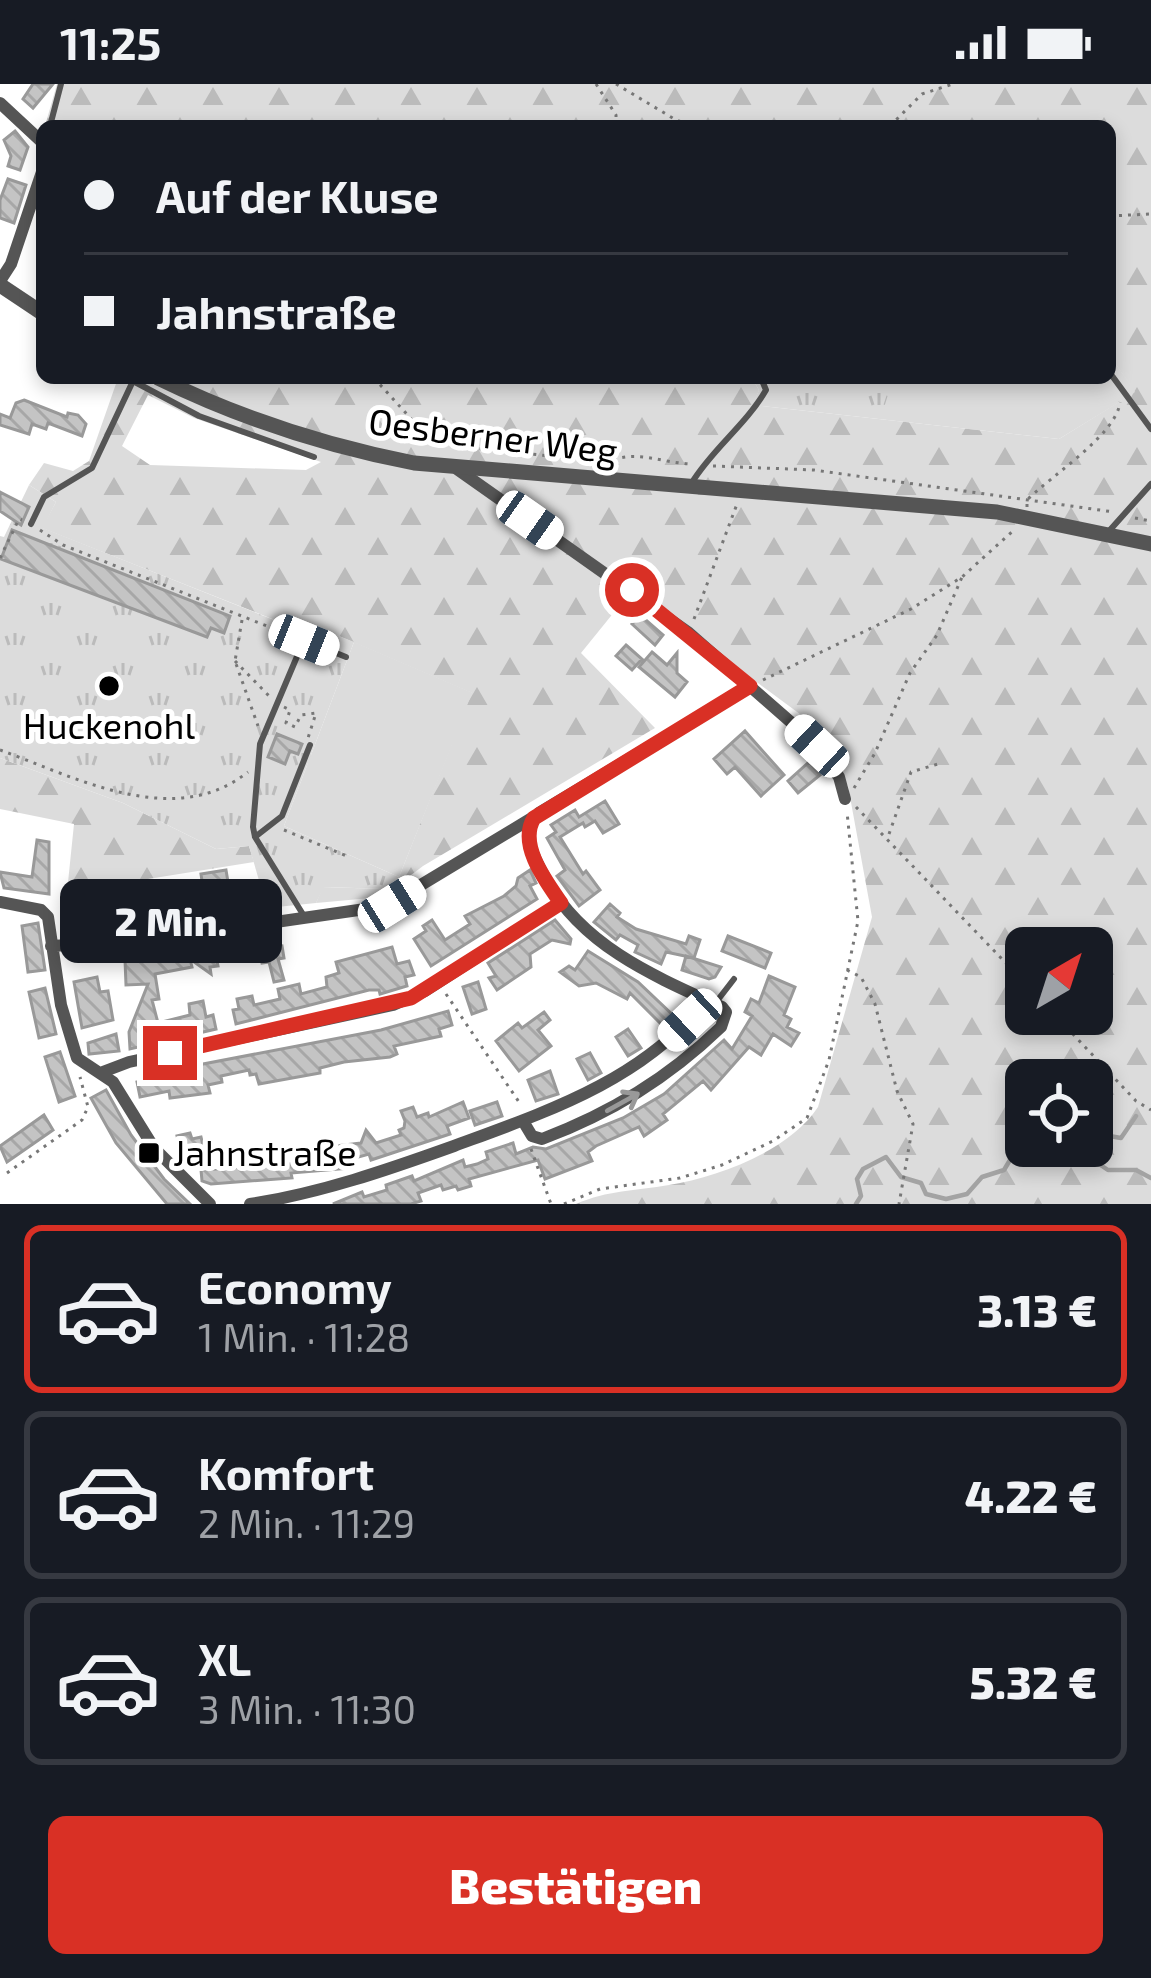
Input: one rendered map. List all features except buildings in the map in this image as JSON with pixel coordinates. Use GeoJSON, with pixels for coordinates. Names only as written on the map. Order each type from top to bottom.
{"type":"FeatureCollection","features":[{"type":"Feature","properties":{"kind":"street"},"geometry":{"type":"LineString","coordinates":[[0,103],[36,136]]}},
{"type":"Feature","properties":{"kind":"street"},"geometry":{"type":"LineString","coordinates":[[36,189],[0,283],[36,310]]}},
{"type":"Feature","properties":{"kind":"street","name":"Oesberner Weg"},"geometry":{"type":"LineString","coordinates":[[171,384],[236,413],[344,448],[456,468],[1027,508],[1151,544]]}},
{"type":"Feature","properties":{"kind":"street"},"geometry":{"type":"LineString","coordinates":[[456,468],[689,633],[817,746],[839,777],[845,799]]}},
{"type":"Feature","properties":{"kind":"street"},"geometry":{"type":"LineString","coordinates":[[51,946],[144,941],[392,904],[750,686]]}},
{"type":"Feature","properties":{"kind":"street"},"geometry":{"type":"LineString","coordinates":[[525,1120],[532,1136],[542,1139],[648,1088],[722,1027],[725,1012],[603,944],[561,903],[529,842],[528,828],[537,815]]}},
{"type":"Feature","properties":{"kind":"street"},"geometry":{"type":"LineString","coordinates":[[0,902],[45,914],[64,1018],[77,1058],[113,1082],[163,1158],[211,1204]]}},
{"type":"Feature","properties":{"kind":"street"},"geometry":{"type":"LineString","coordinates":[[100,1073],[128,1062],[393,1005],[438,982],[561,903]]}},
{"type":"Feature","properties":{"kind":"street"},"geometry":{"type":"LineString","coordinates":[[250,1204],[340,1185],[525,1120],[592,1091],[646,1060],[714,1004]]}},
{"type":"Feature","properties":{"kind":"lane"},"geometry":{"type":"LineString","coordinates":[[52,120],[61,84]]}},
{"type":"Feature","properties":{"kind":"lane"},"geometry":{"type":"LineString","coordinates":[[1116,381],[1151,429]]}},
{"type":"Feature","properties":{"kind":"lane"},"geometry":{"type":"LineString","coordinates":[[31,524],[44,497],[92,468],[132,384]]}},
{"type":"Feature","properties":{"kind":"lane"},"geometry":{"type":"LineString","coordinates":[[141,384],[199,416],[314,457]]}},
{"type":"Feature","properties":{"kind":"lane"},"geometry":{"type":"LineString","coordinates":[[689,487],[702,465],[747,422],[766,390],[763,384]]}},
{"type":"Feature","properties":{"kind":"lane"},"geometry":{"type":"LineString","coordinates":[[1107,534],[1151,484]]}},
{"type":"Feature","properties":{"kind":"lane"},"geometry":{"type":"LineString","coordinates":[[306,919],[255,837],[260,744],[304,640],[346,657]]}},
{"type":"Feature","properties":{"kind":"lane"},"geometry":{"type":"LineString","coordinates":[[255,837],[282,816],[310,745]]}},
{"type":"Feature","properties":{"kind":"lane"},"geometry":{"type":"LineString","coordinates":[[714,1004],[734,979]]}},
{"type":"Feature","properties":{"kind":"path"},"geometry":{"type":"LineString","coordinates":[[596,84],[616,120]]}},
{"type":"Feature","properties":{"kind":"path"},"geometry":{"type":"LineString","coordinates":[[616,84],[676,120]]}},
{"type":"Feature","properties":{"kind":"path"},"geometry":{"type":"LineString","coordinates":[[896,120],[922,94],[952,84]]}},
{"type":"Feature","properties":{"kind":"path"},"geometry":{"type":"LineString","coordinates":[[1116,216],[1151,214]]}},
{"type":"Feature","properties":{"kind":"path"},"geometry":{"type":"LineString","coordinates":[[379,384],[434,444],[608,462],[623,455],[642,455],[674,464],[814,470],[1027,508],[1105,509],[1151,521]]}},
{"type":"Feature","properties":{"kind":"path"},"geometry":{"type":"LineString","coordinates":[[750,686],[911,609],[962,577],[1108,430],[1118,417],[1120,387]]}},
{"type":"Feature","properties":{"kind":"path"},"geometry":{"type":"LineString","coordinates":[[689,633],[742,491]]}},
{"type":"Feature","properties":{"kind":"path"},"geometry":{"type":"LineString","coordinates":[[0,558],[19,518]]}},
{"type":"Feature","properties":{"kind":"path"},"geometry":{"type":"LineString","coordinates":[[31,524],[63,545],[304,640]]}},
{"type":"Feature","properties":{"kind":"path"},"geometry":{"type":"LineString","coordinates":[[564,1204],[600,1189],[680,1178],[722,1165],[773,1141],[807,1118],[814,1107],[829,1060],[859,905],[845,799],[875,753],[910,673],[937,634],[962,577]]}},
{"type":"Feature","properties":{"kind":"path"},"geometry":{"type":"LineString","coordinates":[[242,619],[235,661],[260,744]]}},
{"type":"Feature","properties":{"kind":"path"},"geometry":{"type":"LineString","coordinates":[[235,661],[277,704],[290,710],[286,723],[295,727],[301,715],[316,713],[308,736],[310,745]]}},
{"type":"Feature","properties":{"kind":"path"},"geometry":{"type":"LineString","coordinates":[[0,750],[126,794],[183,798],[231,784],[259,763]]}},
{"type":"Feature","properties":{"kind":"path"},"geometry":{"type":"LineString","coordinates":[[888,836],[911,772],[938,764]]}},
{"type":"Feature","properties":{"kind":"path"},"geometry":{"type":"LineString","coordinates":[[845,799],[888,836],[1005,961]]}},
{"type":"Feature","properties":{"kind":"path"},"geometry":{"type":"LineString","coordinates":[[282,816],[280,828],[349,856]]}},
{"type":"Feature","properties":{"kind":"path"},"geometry":{"type":"LineString","coordinates":[[847,970],[861,977],[875,1004],[897,1091],[914,1124],[899,1204]]}},
{"type":"Feature","properties":{"kind":"path"},"geometry":{"type":"LineString","coordinates":[[438,982],[516,1095],[525,1120]]}},
{"type":"Feature","properties":{"kind":"path"},"geometry":{"type":"LineString","coordinates":[[1074,1035],[1136,1101],[1151,1110]]}},
{"type":"Feature","properties":{"kind":"path"},"geometry":{"type":"LineString","coordinates":[[7,1173],[82,1120],[88,1107],[77,1058]]}},
{"type":"Feature","properties":{"kind":"path"},"geometry":{"type":"LineString","coordinates":[[532,1136],[530,1148],[551,1204]]}},
{"type":"Feature","properties":{"kind":"green space"},"geometry":{"type":"Polygon","coordinates":[[[57,84],[1151,84],[1151,1204],[576,1204],[611,1193],[688,1181],[751,1160],[789,1137],[818,1107],[872,917],[848,786],[834,761],[806,730],[812,723],[632,590],[581,653],[655,728],[423,866],[382,897],[316,903],[323,887],[385,889],[399,877],[472,693],[313,625],[308,633],[42,528],[56,502],[29,485],[44,463],[73,471],[89,461],[116,384],[756,384],[759,390],[753,405],[1059,439],[1135,392],[1116,365],[1116,120],[47,120],[57,84]],[[148,395],[122,446],[150,465],[306,470],[321,462],[194,418],[148,395]]]}},
{"type":"Feature","properties":{"kind":"green space"},"geometry":{"type":"Polygon","coordinates":[[[1116,364],[1136,392],[1059,439],[752,405],[759,390],[756,384],[1116,384],[1116,364]]]}},
{"type":"Feature","properties":{"kind":"green space"},"geometry":{"type":"Polygon","coordinates":[[[780,384],[891,384],[883,411],[789,405],[780,384]]]}},
{"type":"Feature","properties":{"kind":"green space"},"geometry":{"type":"Polygon","coordinates":[[[29,485],[56,502],[43,528],[307,633],[312,625],[354,642],[284,826],[399,877],[385,889],[324,887],[316,903],[267,908],[249,846],[216,849],[123,803],[0,758],[0,536],[4,537],[29,485]]]}},
{"type":"Feature","properties":{"kind":"green space"},"geometry":{"type":"Polygon","coordinates":[[[354,642],[473,693],[399,877],[284,826],[354,642]]]}},
{"type":"Feature","properties":{"kind":"green space"},"geometry":{"type":"Polygon","coordinates":[[[0,758],[123,803],[216,849],[249,846],[254,862],[67,892],[74,824],[0,809],[0,758]]]}},
{"type":"Feature","properties":{"kind":"waterway"},"geometry":{"type":"LineString","coordinates":[[1113,1137],[1121,1138],[1136,1116]]}},
{"type":"Feature","properties":{"kind":"waterway"},"geometry":{"type":"LineString","coordinates":[[856,1204],[861,1196],[857,1179],[863,1169],[886,1157],[901,1177],[921,1183],[926,1194],[946,1199],[967,1194],[982,1177],[1006,1167]]}},
{"type":"Feature","properties":{"kind":"waterway"},"geometry":{"type":"LineString","coordinates":[[1104,1167],[1136,1170],[1151,1178]]}},
{"type":"Feature","properties":{"kind":"place","name":"Huckenohl"},"geometry":{"type":"Point","coordinates":[109,686]}},
{"type":"Feature","properties":{"kind":"place","name":"Jahnstraße"},"geometry":{"type":"Point","coordinates":[149,1153]}},
{"type":"Feature","properties":{"kind":"route"},"geometry":{"type":"LineString","coordinates":[[170,1053],[393,1005],[425,991],[561,903],[529,842],[530,822],[750,686],[632,590]]}}]}
